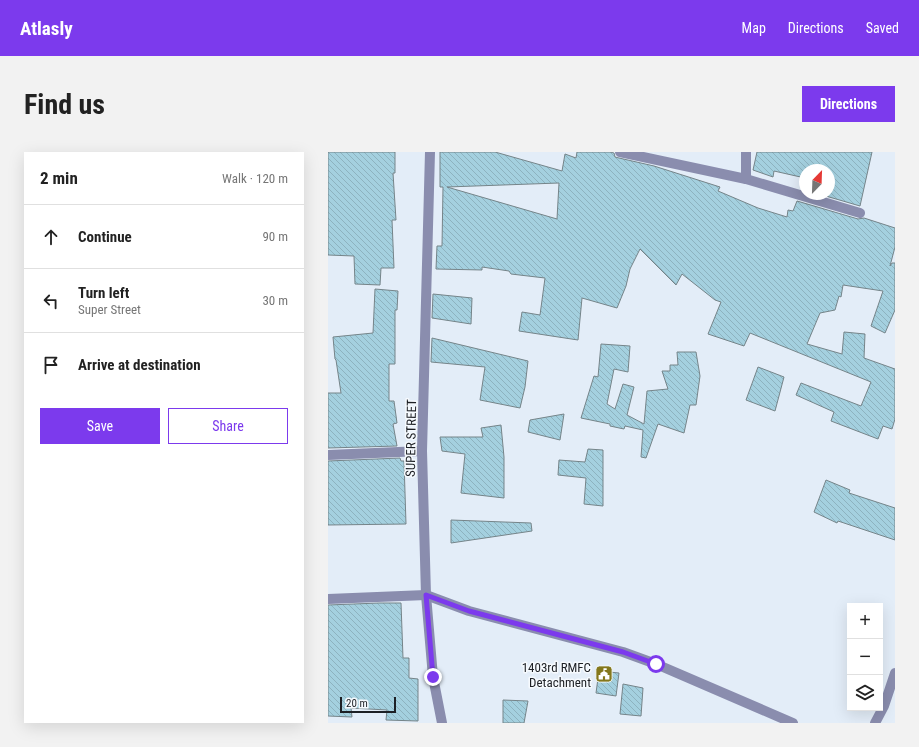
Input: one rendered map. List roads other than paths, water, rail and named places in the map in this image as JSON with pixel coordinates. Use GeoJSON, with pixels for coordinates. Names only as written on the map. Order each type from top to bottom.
{"type":"FeatureCollection","features":[{"type":"Feature","properties":{"kind":"street","name":"SUPER STREET"},"geometry":{"type":"LineString","coordinates":[[430,152],[422,451],[426,595],[433,677],[442,723]]}},
{"type":"Feature","properties":{"kind":"street"},"geometry":{"type":"LineString","coordinates":[[620,152],[746,179],[860,213]]}},
{"type":"Feature","properties":{"kind":"street"},"geometry":{"type":"LineString","coordinates":[[746,152],[746,179]]}},
{"type":"Feature","properties":{"kind":"street"},"geometry":{"type":"LineString","coordinates":[[328,454],[422,451]]}},
{"type":"Feature","properties":{"kind":"street"},"geometry":{"type":"LineString","coordinates":[[328,599],[426,595],[469,611],[623,652],[656,664],[794,723]]}},
{"type":"Feature","properties":{"kind":"street"},"geometry":{"type":"LineString","coordinates":[[875,723],[884,706],[895,673]]}},
{"type":"Feature","properties":{"kind":"place","name":"1403rd RMFC Detachment"},"geometry":{"type":"Point","coordinates":[604,674]}}]}
